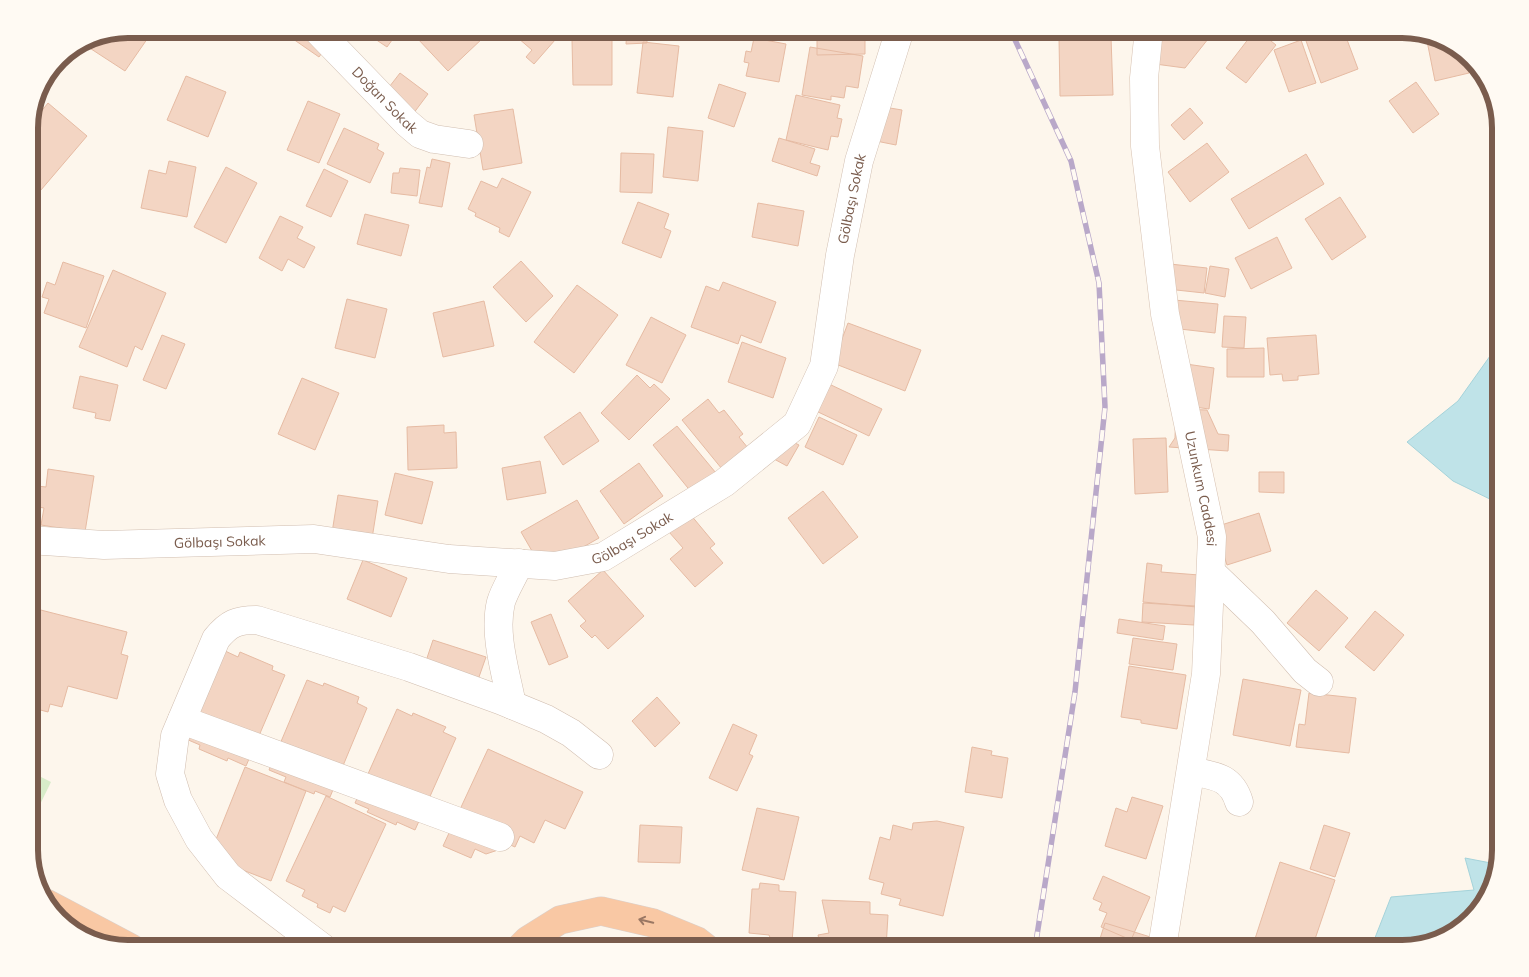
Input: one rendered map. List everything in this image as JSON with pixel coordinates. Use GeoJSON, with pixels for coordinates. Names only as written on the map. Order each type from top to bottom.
{"type":"FeatureCollection","features":[{"type":"Feature","properties":{"kind":"highway"},"geometry":{"type":"LineString","coordinates":[[528,940],[560,920],[601,911],[653,922],[695,940]]}},
{"type":"Feature","properties":{"kind":"highway"},"geometry":{"type":"LineString","coordinates":[[63,912],[112,938]]}},
{"type":"Feature","properties":{"kind":"street","name":"Doğan Sokak"},"geometry":{"type":"LineString","coordinates":[[325,38],[407,124],[420,134],[434,140],[468,144]]}},
{"type":"Feature","properties":{"kind":"street","name":"Gölbaşı Sokak"},"geometry":{"type":"LineString","coordinates":[[38,541],[104,545],[314,540],[449,559],[555,566],[603,557],[724,482],[797,424],[824,366],[840,255],[859,161],[897,38]]}},
{"type":"Feature","properties":{"kind":"street","name":"Uzunkum Caddesi"},"geometry":{"type":"LineString","coordinates":[[1148,38],[1144,78],[1145,146],[1166,314],[1212,537],[1206,674],[1163,940]]}},
{"type":"Feature","properties":{"kind":"street"},"geometry":{"type":"LineString","coordinates":[[512,705],[500,646],[498,625],[501,601],[519,563]]}},
{"type":"Feature","properties":{"kind":"street"},"geometry":{"type":"LineString","coordinates":[[1211,572],[1263,622],[1305,671],[1319,682]]}},
{"type":"Feature","properties":{"kind":"street"},"geometry":{"type":"LineString","coordinates":[[312,940],[228,876],[199,839],[178,800],[170,774],[175,736],[216,639],[224,628],[244,620],[257,620],[409,667],[546,719],[571,734],[599,755]]}},
{"type":"Feature","properties":{"kind":"street"},"geometry":{"type":"LineString","coordinates":[[182,720],[500,837]]}},
{"type":"Feature","properties":{"kind":"street"},"geometry":{"type":"LineString","coordinates":[[1191,771],[1217,777],[1224,781],[1232,787],[1239,802]]}},
{"type":"Feature","properties":{"kind":"green space"},"geometry":{"type":"Polygon","coordinates":[[[38,776],[51,782],[38,809],[38,776]]]}},
{"type":"Feature","properties":{"kind":"water"},"geometry":{"type":"Polygon","coordinates":[[[1492,353],[1492,500],[1453,481],[1407,442],[1458,401],[1492,353]]]}},
{"type":"Feature","properties":{"kind":"water"},"geometry":{"type":"Polygon","coordinates":[[[1465,858],[1491,863],[1482,889],[1469,909],[1461,917],[1441,930],[1419,938],[1374,940],[1391,897],[1474,890],[1465,858]]]}},
{"type":"Feature","properties":{"kind":"building"},"geometry":{"type":"Polygon","coordinates":[[[116,38],[148,38],[125,71],[88,47],[116,38]]]}},
{"type":"Feature","properties":{"kind":"building"},"geometry":{"type":"Polygon","coordinates":[[[292,38],[333,38],[319,57],[292,38]]]}},
{"type":"Feature","properties":{"kind":"building"},"geometry":{"type":"Polygon","coordinates":[[[374,38],[394,38],[387,47],[374,38]]]}},
{"type":"Feature","properties":{"kind":"building"},"geometry":{"type":"Polygon","coordinates":[[[417,38],[483,38],[448,71],[417,38]]]}},
{"type":"Feature","properties":{"kind":"building"},"geometry":{"type":"Polygon","coordinates":[[[518,38],[557,38],[534,64],[526,57],[532,50],[518,38]]]}},
{"type":"Feature","properties":{"kind":"building"},"geometry":{"type":"Polygon","coordinates":[[[626,38],[647,38],[647,43],[626,44],[626,38]]]}},
{"type":"Feature","properties":{"kind":"building"},"geometry":{"type":"Polygon","coordinates":[[[754,38],[786,44],[779,82],[746,76],[749,63],[744,62],[746,51],[751,52],[754,38]]]}},
{"type":"Feature","properties":{"kind":"building"},"geometry":{"type":"Polygon","coordinates":[[[817,38],[865,38],[865,54],[817,55],[817,38]]]}},
{"type":"Feature","properties":{"kind":"building"},"geometry":{"type":"Polygon","coordinates":[[[1059,38],[1111,38],[1113,95],[1060,96],[1059,38]]]}},
{"type":"Feature","properties":{"kind":"building"},"geometry":{"type":"Polygon","coordinates":[[[1159,38],[1209,38],[1185,68],[1155,64],[1159,38]]]}},
{"type":"Feature","properties":{"kind":"building"},"geometry":{"type":"Polygon","coordinates":[[[1249,38],[1267,38],[1276,45],[1246,83],[1226,68],[1249,38]]]}},
{"type":"Feature","properties":{"kind":"building"},"geometry":{"type":"Polygon","coordinates":[[[1305,38],[1346,38],[1358,69],[1321,83],[1305,38]]]}},
{"type":"Feature","properties":{"kind":"building"},"geometry":{"type":"Polygon","coordinates":[[[612,39],[612,85],[573,85],[572,40],[612,39]]]}},
{"type":"Feature","properties":{"kind":"building"},"geometry":{"type":"Polygon","coordinates":[[[1301,40],[1316,83],[1289,92],[1274,50],[1301,40]]]}},
{"type":"Feature","properties":{"kind":"building"},"geometry":{"type":"Polygon","coordinates":[[[643,42],[679,46],[673,97],[637,93],[643,42]]]}},
{"type":"Feature","properties":{"kind":"building"},"geometry":{"type":"Polygon","coordinates":[[[1427,42],[1436,44],[1451,53],[1468,67],[1469,73],[1435,81],[1427,42]]]}},
{"type":"Feature","properties":{"kind":"building"},"geometry":{"type":"Polygon","coordinates":[[[810,47],[863,56],[858,88],[846,86],[844,98],[831,96],[831,100],[802,95],[810,47]]]}},
{"type":"Feature","properties":{"kind":"building"},"geometry":{"type":"Polygon","coordinates":[[[400,73],[428,94],[404,126],[376,104],[400,73]]]}},
{"type":"Feature","properties":{"kind":"building"},"geometry":{"type":"Polygon","coordinates":[[[186,76],[226,92],[208,137],[167,120],[186,76]]]}},
{"type":"Feature","properties":{"kind":"building"},"geometry":{"type":"Polygon","coordinates":[[[1416,82],[1439,114],[1413,133],[1389,101],[1416,82]]]}},
{"type":"Feature","properties":{"kind":"building"},"geometry":{"type":"Polygon","coordinates":[[[719,84],[746,93],[734,127],[708,118],[719,84]]]}},
{"type":"Feature","properties":{"kind":"building"},"geometry":{"type":"Polygon","coordinates":[[[796,95],[840,105],[837,118],[842,119],[838,137],[831,136],[828,150],[786,140],[796,95]]]}},
{"type":"Feature","properties":{"kind":"building"},"geometry":{"type":"Polygon","coordinates":[[[308,101],[340,114],[319,163],[287,150],[308,101]]]}},
{"type":"Feature","properties":{"kind":"building"},"geometry":{"type":"Polygon","coordinates":[[[48,103],[87,136],[38,193],[38,116],[48,103]]]}},
{"type":"Feature","properties":{"kind":"building"},"geometry":{"type":"Polygon","coordinates":[[[872,105],[902,110],[896,145],[861,138],[872,105]]]}},
{"type":"Feature","properties":{"kind":"building"},"geometry":{"type":"Polygon","coordinates":[[[1190,108],[1203,123],[1184,140],[1171,125],[1190,108]]]}},
{"type":"Feature","properties":{"kind":"building"},"geometry":{"type":"Polygon","coordinates":[[[513,109],[522,163],[483,170],[474,115],[513,109]]]}},
{"type":"Feature","properties":{"kind":"building"},"geometry":{"type":"Polygon","coordinates":[[[668,127],[703,131],[698,181],[663,177],[668,127]]]}},
{"type":"Feature","properties":{"kind":"building"},"geometry":{"type":"Polygon","coordinates":[[[344,128],[379,144],[377,149],[384,153],[370,183],[327,164],[344,128]]]}},
{"type":"Feature","properties":{"kind":"building"},"geometry":{"type":"Polygon","coordinates":[[[779,138],[815,149],[810,163],[820,166],[817,176],[772,161],[779,138]]]}},
{"type":"Feature","properties":{"kind":"building"},"geometry":{"type":"Polygon","coordinates":[[[1207,143],[1229,172],[1190,202],[1168,172],[1207,143]]]}},
{"type":"Feature","properties":{"kind":"building"},"geometry":{"type":"Polygon","coordinates":[[[621,153],[654,154],[652,193],[620,192],[621,153]]]}},
{"type":"Feature","properties":{"kind":"building"},"geometry":{"type":"Polygon","coordinates":[[[1306,154],[1324,184],[1249,229],[1231,199],[1306,154]]]}},
{"type":"Feature","properties":{"kind":"building"},"geometry":{"type":"Polygon","coordinates":[[[432,159],[450,163],[442,207],[419,203],[427,167],[430,168],[432,159]]]}},
{"type":"Feature","properties":{"kind":"building"},"geometry":{"type":"Polygon","coordinates":[[[169,161],[196,167],[187,217],[141,208],[149,170],[166,174],[169,161]]]}},
{"type":"Feature","properties":{"kind":"building"},"geometry":{"type":"Polygon","coordinates":[[[226,167],[257,183],[226,243],[194,227],[226,167]]]}},
{"type":"Feature","properties":{"kind":"building"},"geometry":{"type":"Polygon","coordinates":[[[400,168],[420,170],[417,196],[391,193],[393,173],[399,173],[400,168]]]}},
{"type":"Feature","properties":{"kind":"building"},"geometry":{"type":"Polygon","coordinates":[[[324,169],[348,181],[331,217],[306,206],[324,169]]]}},
{"type":"Feature","properties":{"kind":"building"},"geometry":{"type":"Polygon","coordinates":[[[502,178],[531,192],[509,237],[499,232],[500,228],[475,216],[476,213],[468,209],[481,181],[497,188],[502,178]]]}},
{"type":"Feature","properties":{"kind":"building"},"geometry":{"type":"Polygon","coordinates":[[[1340,197],[1366,237],[1332,260],[1305,219],[1340,197]]]}},
{"type":"Feature","properties":{"kind":"building"},"geometry":{"type":"Polygon","coordinates":[[[638,202],[669,214],[664,228],[671,231],[661,258],[622,243],[638,202]]]}},
{"type":"Feature","properties":{"kind":"building"},"geometry":{"type":"Polygon","coordinates":[[[758,203],[804,211],[798,246],[752,237],[758,203]]]}},
{"type":"Feature","properties":{"kind":"building"},"geometry":{"type":"Polygon","coordinates":[[[365,214],[409,225],[401,256],[357,244],[365,214]]]}},
{"type":"Feature","properties":{"kind":"building"},"geometry":{"type":"Polygon","coordinates":[[[280,216],[303,227],[297,238],[315,247],[304,268],[288,259],[282,271],[259,258],[280,216]]]}},
{"type":"Feature","properties":{"kind":"building"},"geometry":{"type":"Polygon","coordinates":[[[1277,237],[1292,268],[1251,289],[1235,258],[1277,237]]]}},
{"type":"Feature","properties":{"kind":"building"},"geometry":{"type":"Polygon","coordinates":[[[521,261],[553,296],[526,322],[493,287],[521,261]]]}},
{"type":"Feature","properties":{"kind":"building"},"geometry":{"type":"Polygon","coordinates":[[[63,262],[104,276],[86,328],[44,313],[49,299],[42,297],[47,282],[55,285],[63,262]]]}},
{"type":"Feature","properties":{"kind":"building"},"geometry":{"type":"Polygon","coordinates":[[[1170,264],[1207,268],[1204,293],[1167,289],[1170,264]]]}},
{"type":"Feature","properties":{"kind":"building"},"geometry":{"type":"Polygon","coordinates":[[[1210,266],[1229,269],[1225,297],[1205,293],[1210,266]]]}},
{"type":"Feature","properties":{"kind":"building"},"geometry":{"type":"Polygon","coordinates":[[[113,270],[166,293],[142,350],[135,346],[127,367],[79,347],[113,270]]]}},
{"type":"Feature","properties":{"kind":"building"},"geometry":{"type":"Polygon","coordinates":[[[723,282],[776,302],[761,343],[741,335],[738,344],[691,327],[706,286],[719,291],[723,282]]]}},
{"type":"Feature","properties":{"kind":"building"},"geometry":{"type":"Polygon","coordinates":[[[577,285],[618,315],[574,373],[534,342],[577,285]]]}},
{"type":"Feature","properties":{"kind":"building"},"geometry":{"type":"Polygon","coordinates":[[[347,299],[387,309],[375,358],[335,348],[347,299]]]}},
{"type":"Feature","properties":{"kind":"building"},"geometry":{"type":"Polygon","coordinates":[[[1174,300],[1218,304],[1215,333],[1171,328],[1174,300]]]}},
{"type":"Feature","properties":{"kind":"building"},"geometry":{"type":"Polygon","coordinates":[[[484,301],[494,346],[443,357],[433,313],[484,301]]]}},
{"type":"Feature","properties":{"kind":"building"},"geometry":{"type":"Polygon","coordinates":[[[1224,316],[1246,317],[1244,348],[1222,347],[1224,316]]]}},
{"type":"Feature","properties":{"kind":"building"},"geometry":{"type":"Polygon","coordinates":[[[651,317],[686,335],[662,383],[626,365],[651,317]]]}},
{"type":"Feature","properties":{"kind":"building"},"geometry":{"type":"Polygon","coordinates":[[[848,323],[921,350],[905,391],[833,363],[848,323]]]}},
{"type":"Feature","properties":{"kind":"building"},"geometry":{"type":"Polygon","coordinates":[[[162,335],[185,344],[166,389],[143,380],[162,335]]]}},
{"type":"Feature","properties":{"kind":"building"},"geometry":{"type":"Polygon","coordinates":[[[1316,335],[1319,374],[1298,376],[1298,380],[1283,381],[1282,374],[1270,375],[1267,338],[1316,335]]]}},
{"type":"Feature","properties":{"kind":"building"},"geometry":{"type":"Polygon","coordinates":[[[742,342],[786,358],[773,398],[728,382],[742,342]]]}},
{"type":"Feature","properties":{"kind":"building"},"geometry":{"type":"Polygon","coordinates":[[[1264,348],[1264,377],[1227,377],[1227,349],[1264,348]]]}},
{"type":"Feature","properties":{"kind":"building"},"geometry":{"type":"Polygon","coordinates":[[[1179,363],[1214,368],[1209,409],[1180,405],[1181,399],[1168,397],[1171,375],[1179,363]]]}},
{"type":"Feature","properties":{"kind":"building"},"geometry":{"type":"Polygon","coordinates":[[[637,375],[650,388],[654,384],[670,399],[629,440],[601,413],[637,375]]]}},
{"type":"Feature","properties":{"kind":"building"},"geometry":{"type":"Polygon","coordinates":[[[80,376],[118,385],[110,421],[95,418],[96,413],[73,408],[80,376]]]}},
{"type":"Feature","properties":{"kind":"building"},"geometry":{"type":"Polygon","coordinates":[[[302,378],[339,393],[315,450],[278,434],[302,378]]]}},
{"type":"Feature","properties":{"kind":"building"},"geometry":{"type":"Polygon","coordinates":[[[829,384],[882,409],[869,436],[816,411],[829,384]]]}},
{"type":"Feature","properties":{"kind":"building"},"geometry":{"type":"Polygon","coordinates":[[[708,399],[719,413],[724,410],[743,434],[739,437],[748,448],[722,469],[682,420],[708,399]]]}},
{"type":"Feature","properties":{"kind":"building"},"geometry":{"type":"Polygon","coordinates":[[[1176,409],[1207,410],[1218,434],[1229,435],[1228,451],[1169,447],[1175,438],[1176,409]]]}},
{"type":"Feature","properties":{"kind":"building"},"geometry":{"type":"Polygon","coordinates":[[[580,412],[599,441],[563,465],[544,437],[580,412]]]}},
{"type":"Feature","properties":{"kind":"building"},"geometry":{"type":"Polygon","coordinates":[[[819,417],[857,435],[843,465],[805,447],[819,417]]]}},
{"type":"Feature","properties":{"kind":"building"},"geometry":{"type":"Polygon","coordinates":[[[444,425],[444,433],[456,432],[457,468],[408,470],[407,427],[444,425]]]}},
{"type":"Feature","properties":{"kind":"building"},"geometry":{"type":"Polygon","coordinates":[[[677,426],[716,473],[692,493],[653,445],[677,426]]]}},
{"type":"Feature","properties":{"kind":"building"},"geometry":{"type":"Polygon","coordinates":[[[1166,438],[1168,492],[1135,494],[1133,439],[1166,438]]]}},
{"type":"Feature","properties":{"kind":"building"},"geometry":{"type":"Polygon","coordinates":[[[791,441],[799,445],[787,466],[774,459],[791,441]]]}},
{"type":"Feature","properties":{"kind":"building"},"geometry":{"type":"Polygon","coordinates":[[[540,461],[546,493],[507,500],[502,468],[540,461]]]}},
{"type":"Feature","properties":{"kind":"building"},"geometry":{"type":"Polygon","coordinates":[[[639,463],[663,496],[624,524],[600,491],[639,463]]]}},
{"type":"Feature","properties":{"kind":"building"},"geometry":{"type":"Polygon","coordinates":[[[48,469],[94,476],[85,532],[41,525],[44,508],[38,507],[38,486],[46,487],[48,469]]]}},
{"type":"Feature","properties":{"kind":"building"},"geometry":{"type":"Polygon","coordinates":[[[1259,472],[1284,472],[1284,493],[1259,492],[1259,472]]]}},
{"type":"Feature","properties":{"kind":"building"},"geometry":{"type":"Polygon","coordinates":[[[395,473],[433,482],[422,524],[385,515],[395,473]]]}},
{"type":"Feature","properties":{"kind":"building"},"geometry":{"type":"Polygon","coordinates":[[[823,491],[858,537],[823,564],[788,518],[823,491]]]}},
{"type":"Feature","properties":{"kind":"building"},"geometry":{"type":"Polygon","coordinates":[[[338,495],[378,501],[371,545],[331,539],[338,495]]]}},
{"type":"Feature","properties":{"kind":"building"},"geometry":{"type":"Polygon","coordinates":[[[577,500],[599,538],[543,570],[521,532],[577,500]]]}},
{"type":"Feature","properties":{"kind":"building"},"geometry":{"type":"Polygon","coordinates":[[[1259,513],[1271,551],[1227,565],[1215,527],[1259,513]]]}},
{"type":"Feature","properties":{"kind":"building"},"geometry":{"type":"Polygon","coordinates":[[[690,514],[715,544],[710,548],[723,563],[695,587],[670,559],[683,548],[669,532],[690,514]]]}},
{"type":"Feature","properties":{"kind":"building"},"geometry":{"type":"Polygon","coordinates":[[[363,560],[407,578],[391,617],[347,599],[363,560]]]}},
{"type":"Feature","properties":{"kind":"building"},"geometry":{"type":"Polygon","coordinates":[[[1147,563],[1162,565],[1161,572],[1199,575],[1197,607],[1143,602],[1147,563]]]}},
{"type":"Feature","properties":{"kind":"building"},"geometry":{"type":"Polygon","coordinates":[[[603,570],[644,616],[608,649],[595,635],[592,638],[580,626],[586,621],[568,601],[603,570]]]}},
{"type":"Feature","properties":{"kind":"building"},"geometry":{"type":"Polygon","coordinates":[[[1316,590],[1348,618],[1319,651],[1287,623],[1316,590]]]}},
{"type":"Feature","properties":{"kind":"building"},"geometry":{"type":"Polygon","coordinates":[[[1143,603],[1195,606],[1194,625],[1142,622],[1143,603]]]}},
{"type":"Feature","properties":{"kind":"building"},"geometry":{"type":"Polygon","coordinates":[[[38,609],[127,632],[121,654],[128,656],[117,699],[68,686],[62,707],[50,704],[48,712],[38,709],[38,609]]]}},
{"type":"Feature","properties":{"kind":"building"},"geometry":{"type":"Polygon","coordinates":[[[1375,611],[1404,635],[1374,671],[1345,647],[1375,611]]]}},
{"type":"Feature","properties":{"kind":"building"},"geometry":{"type":"Polygon","coordinates":[[[551,614],[568,657],[549,665],[531,622],[551,614]]]}},
{"type":"Feature","properties":{"kind":"building"},"geometry":{"type":"Polygon","coordinates":[[[1119,619],[1165,626],[1163,640],[1117,633],[1119,619]]]}},
{"type":"Feature","properties":{"kind":"building"},"geometry":{"type":"Polygon","coordinates":[[[1133,638],[1177,644],[1173,670],[1129,664],[1133,638]]]}},
{"type":"Feature","properties":{"kind":"building"},"geometry":{"type":"Polygon","coordinates":[[[433,640],[486,657],[473,694],[421,676],[433,640]]]}},
{"type":"Feature","properties":{"kind":"building"},"geometry":{"type":"Polygon","coordinates":[[[223,650],[238,657],[240,652],[273,666],[272,670],[285,675],[246,766],[228,758],[227,761],[199,749],[200,745],[186,739],[223,650]]]}},
{"type":"Feature","properties":{"kind":"building"},"geometry":{"type":"Polygon","coordinates":[[[1129,666],[1186,675],[1177,729],[1141,723],[1141,720],[1121,717],[1129,666]]]}},
{"type":"Feature","properties":{"kind":"building"},"geometry":{"type":"Polygon","coordinates":[[[1243,679],[1301,690],[1290,746],[1233,735],[1243,679]]]}},
{"type":"Feature","properties":{"kind":"building"},"geometry":{"type":"Polygon","coordinates":[[[307,680],[323,686],[324,683],[359,697],[357,703],[367,708],[330,797],[315,791],[314,794],[284,782],[286,777],[269,770],[307,680]]]}},
{"type":"Feature","properties":{"kind":"building"},"geometry":{"type":"Polygon","coordinates":[[[1309,693],[1356,698],[1349,753],[1296,747],[1299,724],[1305,725],[1309,693]]]}},
{"type":"Feature","properties":{"kind":"building"},"geometry":{"type":"Polygon","coordinates":[[[657,697],[680,723],[655,747],[632,721],[657,697]]]}},
{"type":"Feature","properties":{"kind":"building"},"geometry":{"type":"Polygon","coordinates":[[[397,709],[412,716],[413,713],[446,727],[443,732],[456,738],[415,830],[397,822],[396,825],[367,812],[369,809],[355,803],[397,709]]]}},
{"type":"Feature","properties":{"kind":"building"},"geometry":{"type":"Polygon","coordinates":[[[733,724],[757,735],[749,754],[753,756],[737,791],[709,778],[733,724]]]}},
{"type":"Feature","properties":{"kind":"building"},"geometry":{"type":"Polygon","coordinates":[[[972,747],[992,751],[991,755],[1008,758],[1002,798],[965,792],[972,747]]]}},
{"type":"Feature","properties":{"kind":"building"},"geometry":{"type":"Polygon","coordinates":[[[488,749],[583,792],[565,829],[545,820],[534,843],[520,836],[515,847],[506,843],[504,848],[486,854],[475,849],[471,858],[443,846],[488,749]]]}},
{"type":"Feature","properties":{"kind":"building"},"geometry":{"type":"Polygon","coordinates":[[[245,767],[306,791],[271,881],[209,857],[245,767]]]}},
{"type":"Feature","properties":{"kind":"building"},"geometry":{"type":"Polygon","coordinates":[[[326,796],[386,824],[345,912],[333,906],[330,913],[317,907],[318,904],[302,896],[305,890],[286,881],[326,796]]]}},
{"type":"Feature","properties":{"kind":"building"},"geometry":{"type":"Polygon","coordinates":[[[1132,797],[1163,806],[1146,859],[1105,846],[1116,808],[1127,812],[1132,797]]]}},
{"type":"Feature","properties":{"kind":"building"},"geometry":{"type":"Polygon","coordinates":[[[757,808],[799,817],[784,880],[742,870],[757,808]]]}},
{"type":"Feature","properties":{"kind":"building"},"geometry":{"type":"Polygon","coordinates":[[[937,821],[964,827],[943,916],[899,905],[901,899],[881,894],[884,883],[869,879],[880,837],[890,840],[893,825],[912,830],[913,823],[937,821]]]}},
{"type":"Feature","properties":{"kind":"building"},"geometry":{"type":"Polygon","coordinates":[[[640,825],[682,827],[680,863],[638,862],[640,825]]]}},
{"type":"Feature","properties":{"kind":"building"},"geometry":{"type":"Polygon","coordinates":[[[1324,825],[1350,833],[1335,877],[1310,869],[1324,825]]]}},
{"type":"Feature","properties":{"kind":"building"},"geometry":{"type":"Polygon","coordinates":[[[1280,862],[1335,880],[1315,940],[1255,940],[1280,862]]]}},
{"type":"Feature","properties":{"kind":"building"},"geometry":{"type":"Polygon","coordinates":[[[1103,876],[1150,897],[1131,940],[1101,927],[1107,913],[1099,910],[1102,903],[1093,899],[1103,876]]]}},
{"type":"Feature","properties":{"kind":"building"},"geometry":{"type":"Polygon","coordinates":[[[760,883],[779,885],[779,891],[796,892],[792,940],[771,940],[769,935],[749,933],[752,889],[759,889],[760,883]]]}},
{"type":"Feature","properties":{"kind":"building"},"geometry":{"type":"Polygon","coordinates":[[[822,900],[870,902],[870,914],[888,915],[886,940],[819,940],[818,935],[829,933],[822,900]]]}},
{"type":"Feature","properties":{"kind":"building"},"geometry":{"type":"Polygon","coordinates":[[[1105,923],[1157,939],[1157,940],[1100,940],[1105,923]]]}},
{"type":"Feature","properties":{"kind":"railway"},"geometry":{"type":"LineString","coordinates":[[1014,38],[1071,161],[1099,283],[1105,407],[1075,692],[1036,940]]}}]}
